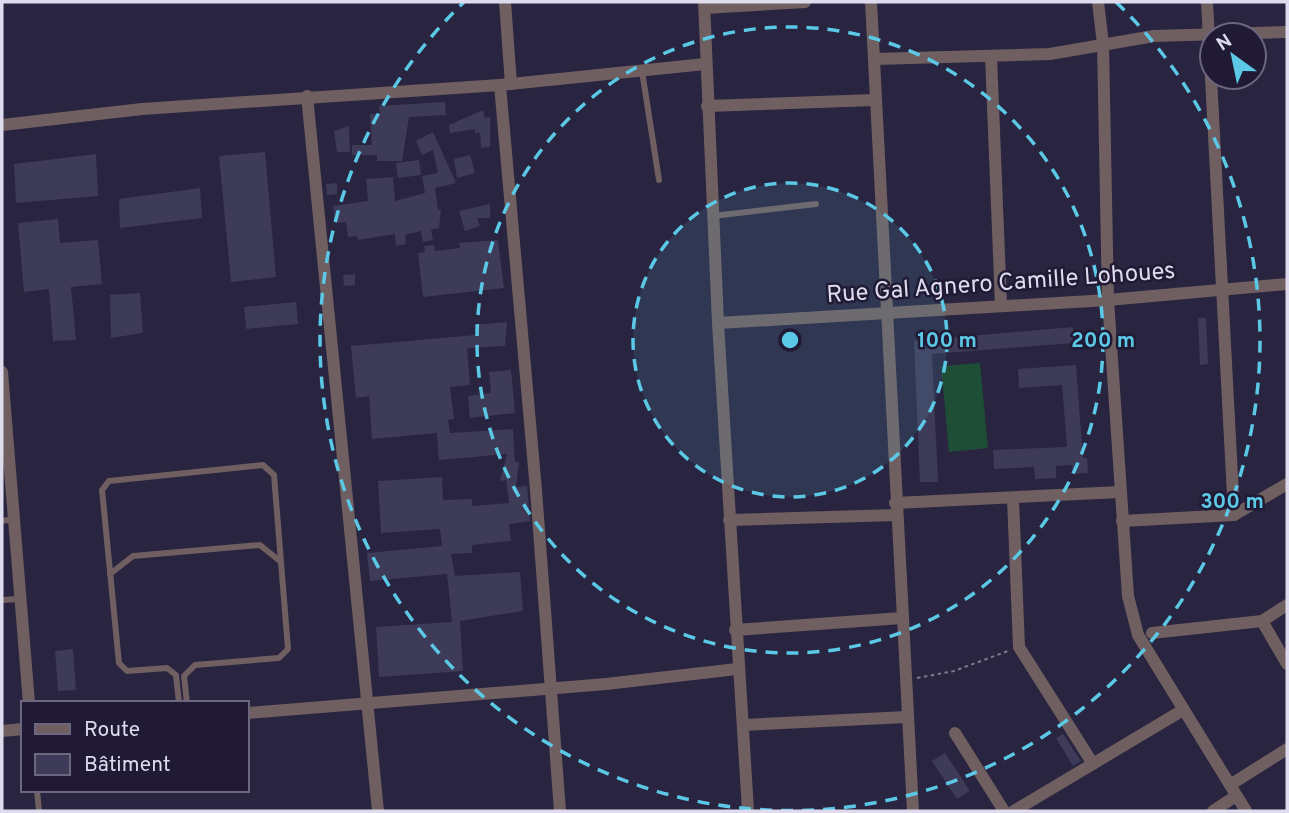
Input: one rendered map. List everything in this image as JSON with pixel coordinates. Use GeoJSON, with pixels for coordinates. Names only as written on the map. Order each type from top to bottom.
{"type":"FeatureCollection","features":[{"type":"Feature","properties":{"kind":"street"},"geometry":{"type":"LineString","coordinates":[[505,2],[506,84],[560,811]]}},
{"type":"Feature","properties":{"kind":"street"},"geometry":{"type":"LineString","coordinates":[[748,811],[737,669],[718,323],[704,5],[805,2]]}},
{"type":"Feature","properties":{"kind":"street"},"geometry":{"type":"LineString","coordinates":[[871,2],[913,811]]}},
{"type":"Feature","properties":{"kind":"street"},"geometry":{"type":"LineString","coordinates":[[1098,2],[1103,44],[1108,300],[1128,596],[1138,635],[1246,811]]}},
{"type":"Feature","properties":{"kind":"street"},"geometry":{"type":"LineString","coordinates":[[1207,21],[1208,2]]}},
{"type":"Feature","properties":{"kind":"street"},"geometry":{"type":"LineString","coordinates":[[1268,32],[1287,32]]}},
{"type":"Feature","properties":{"kind":"street"},"geometry":{"type":"LineString","coordinates":[[874,59],[1050,54],[1129,38],[1198,34]]}},
{"type":"Feature","properties":{"kind":"street"},"geometry":{"type":"LineString","coordinates":[[991,55],[1001,305]]}},
{"type":"Feature","properties":{"kind":"street"},"geometry":{"type":"LineString","coordinates":[[2,125],[142,109],[506,84],[705,64]]}},
{"type":"Feature","properties":{"kind":"street"},"geometry":{"type":"LineString","coordinates":[[1210,91],[1234,515]]}},
{"type":"Feature","properties":{"kind":"street"},"geometry":{"type":"LineString","coordinates":[[307,96],[378,811]]}},
{"type":"Feature","properties":{"kind":"street"},"geometry":{"type":"LineString","coordinates":[[707,106],[874,100]]}},
{"type":"Feature","properties":{"kind":"street","name":"Rue Gal Agnero Camille Lohoues"},"geometry":{"type":"LineString","coordinates":[[718,323],[1108,300],[1287,284]]}},
{"type":"Feature","properties":{"kind":"street"},"geometry":{"type":"LineString","coordinates":[[2,372],[8,520],[20,599],[29,701]]}},
{"type":"Feature","properties":{"kind":"street"},"geometry":{"type":"LineString","coordinates":[[1122,521],[1234,515],[1287,484]]}},
{"type":"Feature","properties":{"kind":"street"},"geometry":{"type":"LineString","coordinates":[[729,520],[1120,492]]}},
{"type":"Feature","properties":{"kind":"street"},"geometry":{"type":"LineString","coordinates":[[1013,499],[1018,647],[1093,764]]}},
{"type":"Feature","properties":{"kind":"street"},"geometry":{"type":"LineString","coordinates":[[1152,633],[1262,621],[1287,605]]}},
{"type":"Feature","properties":{"kind":"street"},"geometry":{"type":"LineString","coordinates":[[735,630],[902,618]]}},
{"type":"Feature","properties":{"kind":"street"},"geometry":{"type":"LineString","coordinates":[[1262,621],[1287,664]]}},
{"type":"Feature","properties":{"kind":"street"},"geometry":{"type":"LineString","coordinates":[[248,713],[549,688],[737,669]]}},
{"type":"Feature","properties":{"kind":"street"},"geometry":{"type":"LineString","coordinates":[[1014,811],[1183,710]]}},
{"type":"Feature","properties":{"kind":"street"},"geometry":{"type":"LineString","coordinates":[[743,725],[907,717]]}},
{"type":"Feature","properties":{"kind":"street"},"geometry":{"type":"LineString","coordinates":[[2,731],[21,729]]}},
{"type":"Feature","properties":{"kind":"street"},"geometry":{"type":"LineString","coordinates":[[955,733],[1004,811]]}},
{"type":"Feature","properties":{"kind":"street"},"geometry":{"type":"LineString","coordinates":[[1213,811],[1233,791],[1287,750]]}},
{"type":"Feature","properties":{"kind":"lane"},"geometry":{"type":"LineString","coordinates":[[642,71],[659,180]]}},
{"type":"Feature","properties":{"kind":"lane"},"geometry":{"type":"LineString","coordinates":[[713,216],[816,204]]}},
{"type":"Feature","properties":{"kind":"lane"},"geometry":{"type":"LineString","coordinates":[[179,701],[176,675],[167,668],[127,671],[119,663],[102,489],[109,481],[264,465],[274,475],[288,649],[279,658],[195,665],[184,676],[187,701]]}},
{"type":"Feature","properties":{"kind":"lane"},"geometry":{"type":"LineString","coordinates":[[110,573],[133,556],[260,545],[281,562]]}},
{"type":"Feature","properties":{"kind":"lane"},"geometry":{"type":"LineString","coordinates":[[2,600],[20,599]]}},
{"type":"Feature","properties":{"kind":"lane"},"geometry":{"type":"LineString","coordinates":[[37,792],[39,811]]}},
{"type":"Feature","properties":{"kind":"path"},"geometry":{"type":"LineString","coordinates":[[905,679],[936,676],[1018,647]]}},
{"type":"Feature","properties":{"kind":"green space"},"geometry":{"type":"Polygon","coordinates":[[[980,363],[988,448],[949,452],[941,366],[980,363]]]}},
{"type":"Feature","properties":{"kind":"building"},"geometry":{"type":"Polygon","coordinates":[[[445,102],[446,115],[409,117],[402,161],[377,161],[377,155],[352,155],[352,145],[372,145],[370,114],[380,114],[379,106],[445,102]]]}},
{"type":"Feature","properties":{"kind":"building"},"geometry":{"type":"Polygon","coordinates":[[[483,110],[485,118],[490,117],[490,147],[481,148],[480,133],[475,133],[475,129],[450,133],[449,125],[483,110]]]}},
{"type":"Feature","properties":{"kind":"building"},"geometry":{"type":"Polygon","coordinates":[[[349,126],[350,152],[337,152],[334,131],[349,126]]]}},
{"type":"Feature","properties":{"kind":"building"},"geometry":{"type":"Polygon","coordinates":[[[433,132],[456,183],[435,188],[438,210],[441,210],[439,228],[431,230],[433,240],[423,242],[421,231],[405,235],[406,244],[396,246],[395,234],[358,240],[357,236],[348,237],[346,222],[335,223],[333,206],[368,201],[366,179],[393,177],[395,201],[425,193],[422,176],[438,173],[433,150],[422,155],[416,141],[433,132]]]}},
{"type":"Feature","properties":{"kind":"building"},"geometry":{"type":"Polygon","coordinates":[[[265,152],[276,277],[231,282],[219,156],[265,152]]]}},
{"type":"Feature","properties":{"kind":"building"},"geometry":{"type":"Polygon","coordinates":[[[96,154],[98,196],[16,203],[14,164],[96,154]]]}},
{"type":"Feature","properties":{"kind":"building"},"geometry":{"type":"Polygon","coordinates":[[[470,155],[475,173],[457,178],[454,159],[470,155]]]}},
{"type":"Feature","properties":{"kind":"building"},"geometry":{"type":"Polygon","coordinates":[[[419,160],[421,175],[398,178],[396,163],[419,160]]]}},
{"type":"Feature","properties":{"kind":"building"},"geometry":{"type":"Polygon","coordinates":[[[337,183],[337,194],[327,195],[326,184],[337,183]]]}},
{"type":"Feature","properties":{"kind":"building"},"geometry":{"type":"Polygon","coordinates":[[[200,188],[202,218],[120,228],[119,199],[200,188]]]}},
{"type":"Feature","properties":{"kind":"building"},"geometry":{"type":"Polygon","coordinates":[[[490,204],[490,218],[477,218],[480,226],[465,231],[459,211],[490,204]]]}},
{"type":"Feature","properties":{"kind":"building"},"geometry":{"type":"Polygon","coordinates":[[[58,219],[60,243],[98,240],[102,284],[71,287],[76,340],[53,341],[49,289],[24,292],[18,223],[58,219]]]}},
{"type":"Feature","properties":{"kind":"building"},"geometry":{"type":"Polygon","coordinates":[[[498,240],[504,288],[423,297],[418,253],[425,252],[424,246],[434,245],[435,251],[460,248],[459,243],[498,240]]]}},
{"type":"Feature","properties":{"kind":"building"},"geometry":{"type":"Polygon","coordinates":[[[355,274],[355,285],[344,286],[343,275],[355,274]]]}},
{"type":"Feature","properties":{"kind":"building"},"geometry":{"type":"Polygon","coordinates":[[[140,293],[143,333],[111,338],[110,295],[140,293]]]}},
{"type":"Feature","properties":{"kind":"building"},"geometry":{"type":"Polygon","coordinates":[[[296,302],[298,324],[246,329],[244,307],[296,302]]]}},
{"type":"Feature","properties":{"kind":"building"},"geometry":{"type":"Polygon","coordinates":[[[1198,318],[1206,318],[1208,364],[1200,365],[1198,318]]]}},
{"type":"Feature","properties":{"kind":"building"},"geometry":{"type":"Polygon","coordinates":[[[507,322],[505,346],[467,348],[470,385],[450,387],[454,419],[448,420],[450,433],[513,429],[515,462],[519,462],[516,487],[527,486],[530,521],[509,524],[511,541],[472,545],[472,553],[451,554],[455,576],[520,572],[523,611],[460,621],[463,671],[379,677],[376,627],[452,622],[447,574],[370,581],[367,553],[442,546],[440,529],[381,533],[378,481],[442,477],[443,500],[472,499],[472,506],[509,503],[506,480],[500,481],[507,454],[439,460],[437,433],[372,439],[369,396],[356,398],[351,346],[476,335],[474,325],[507,322]]]}},
{"type":"Feature","properties":{"kind":"building"},"geometry":{"type":"Polygon","coordinates":[[[1073,327],[1074,343],[932,354],[938,482],[920,482],[914,341],[1073,327]]]}},
{"type":"Feature","properties":{"kind":"building"},"geometry":{"type":"Polygon","coordinates":[[[1076,365],[1083,458],[1087,458],[1088,473],[1073,474],[1072,465],[1056,466],[1056,478],[1035,479],[1034,467],[994,469],[993,450],[1067,447],[1062,385],[1019,388],[1018,369],[1076,365]]]}},
{"type":"Feature","properties":{"kind":"building"},"geometry":{"type":"Polygon","coordinates":[[[511,370],[515,413],[470,418],[468,396],[491,393],[489,372],[511,370]]]}},
{"type":"Feature","properties":{"kind":"building"},"geometry":{"type":"Polygon","coordinates":[[[73,649],[76,690],[58,691],[55,651],[73,649]]]}},
{"type":"Feature","properties":{"kind":"building"},"geometry":{"type":"Polygon","coordinates":[[[1063,734],[1081,761],[1073,766],[1056,738],[1063,734]]]}},
{"type":"Feature","properties":{"kind":"building"},"geometry":{"type":"Polygon","coordinates":[[[945,753],[970,791],[957,799],[932,761],[945,753]]]}}]}
